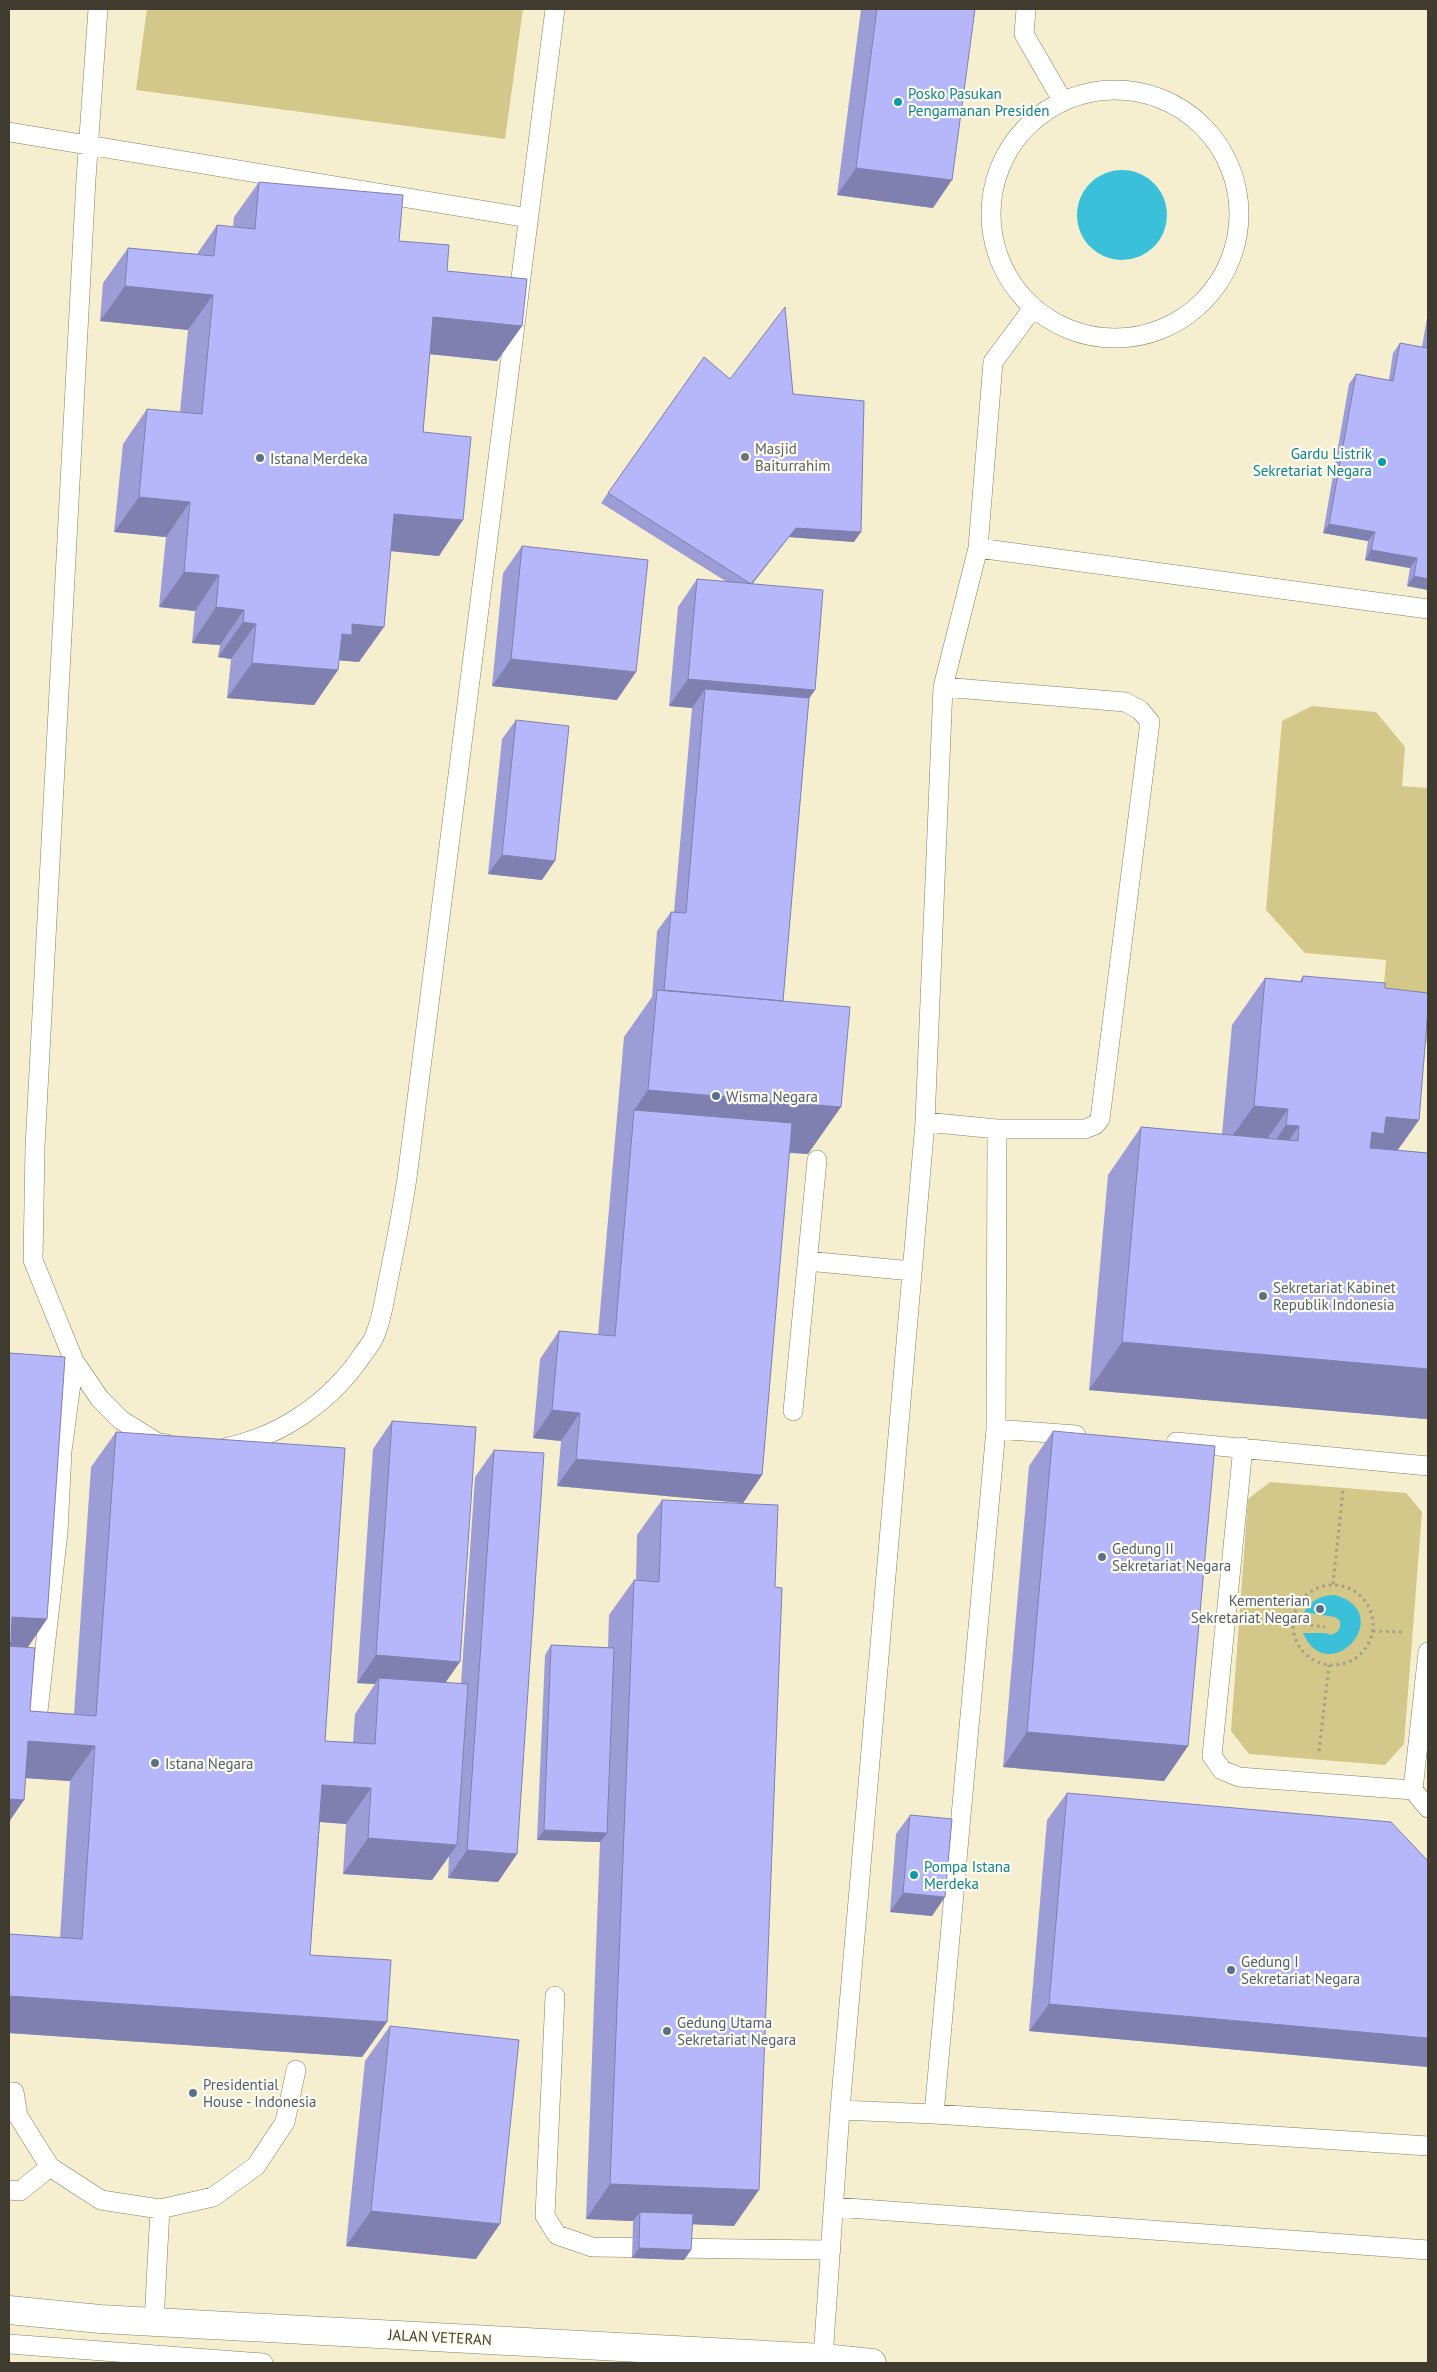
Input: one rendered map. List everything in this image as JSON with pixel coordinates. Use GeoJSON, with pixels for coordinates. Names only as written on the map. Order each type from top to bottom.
{"type":"FeatureCollection","features":[{"type":"Feature","properties":{"kind":"main road","name":"JALAN VETERAN"},"geometry":{"type":"LineString","coordinates":[[9,2310],[154,2322],[822,2358],[872,2363]]}},
{"type":"Feature","properties":{"kind":"lane"},"geometry":{"type":"LineString","coordinates":[[98,9],[88,143],[35,1147],[33,1260],[74,1361],[100,1399],[121,1420],[158,1443],[184,1447]]}},
{"type":"Feature","properties":{"kind":"lane"},"geometry":{"type":"LineString","coordinates":[[207,1450],[242,1444],[277,1430],[309,1410],[354,1368],[375,1336],[382,1311],[402,1218],[555,9]]}},
{"type":"Feature","properties":{"kind":"lane"},"geometry":{"type":"LineString","coordinates":[[1026,9],[1024,34],[1062,100]]}},
{"type":"Feature","properties":{"kind":"lane"},"geometry":{"type":"LineString","coordinates":[[1097,90],[1132,90],[1167,100],[1197,120],[1220,146],[1235,178],[1240,213],[1236,248],[1221,280],[1198,308],[1168,327],[1134,337],[1098,337],[1063,327],[1034,308],[1010,281],[995,249],[990,214],[994,179],[1009,147],[1027,126],[1062,100],[1097,90]]}},
{"type":"Feature","properties":{"kind":"lane"},"geometry":{"type":"LineString","coordinates":[[9,132],[88,143],[529,218]]}},
{"type":"Feature","properties":{"kind":"lane"},"geometry":{"type":"LineString","coordinates":[[822,2358],[840,2110],[925,1122],[943,687],[978,548],[993,362],[1034,308]]}},
{"type":"Feature","properties":{"kind":"lane"},"geometry":{"type":"LineString","coordinates":[[978,548],[1428,609]]}},
{"type":"Feature","properties":{"kind":"lane"},"geometry":{"type":"LineString","coordinates":[[925,1122],[997,1129],[1086,1129],[1100,1119],[1150,722],[1140,710],[1125,702],[943,687]]}},
{"type":"Feature","properties":{"kind":"lane"},"geometry":{"type":"LineString","coordinates":[[934,2114],[996,1429],[997,1129]]}},
{"type":"Feature","properties":{"kind":"lane"},"geometry":{"type":"LineString","coordinates":[[793,1411],[817,1160]]}},
{"type":"Feature","properties":{"kind":"lane"},"geometry":{"type":"LineString","coordinates":[[807,1261],[912,1271]]}},
{"type":"Feature","properties":{"kind":"lane"},"geometry":{"type":"LineString","coordinates":[[37,1720],[58,1532],[62,1451],[74,1361]]}},
{"type":"Feature","properties":{"kind":"lane"},"geometry":{"type":"LineString","coordinates":[[996,1429],[1095,1436]]}},
{"type":"Feature","properties":{"kind":"lane"},"geometry":{"type":"LineString","coordinates":[[1154,1441],[1346,1457],[1428,1466]]}},
{"type":"Feature","properties":{"kind":"lane"},"geometry":{"type":"LineString","coordinates":[[1243,1448],[1212,1756],[1222,1770],[1239,1777],[1413,1790]]}},
{"type":"Feature","properties":{"kind":"lane"},"geometry":{"type":"LineString","coordinates":[[1428,1652],[1413,1790],[1428,1808]]}},
{"type":"Feature","properties":{"kind":"lane"},"geometry":{"type":"LineString","coordinates":[[555,1996],[545,2216],[557,2235],[592,2247],[831,2250]]}},
{"type":"Feature","properties":{"kind":"lane"},"geometry":{"type":"LineString","coordinates":[[9,2092],[14,2092],[18,2116],[50,2167],[100,2200],[160,2209],[212,2197],[256,2166],[286,2122],[296,2070]]}},
{"type":"Feature","properties":{"kind":"lane"},"geometry":{"type":"LineString","coordinates":[[840,2110],[934,2114],[1428,2146]]}},
{"type":"Feature","properties":{"kind":"lane"},"geometry":{"type":"LineString","coordinates":[[9,2190],[20,2191],[50,2167]]}},
{"type":"Feature","properties":{"kind":"lane"},"geometry":{"type":"LineString","coordinates":[[834,2207],[1428,2250]]}},
{"type":"Feature","properties":{"kind":"lane"},"geometry":{"type":"LineString","coordinates":[[154,2322],[160,2209]]}},
{"type":"Feature","properties":{"kind":"lane"},"geometry":{"type":"LineString","coordinates":[[9,2344],[262,2363]]}},
{"type":"Feature","properties":{"kind":"path"},"geometry":{"type":"LineString","coordinates":[[1333,1584],[1346,1457]]}},
{"type":"Feature","properties":{"kind":"path"},"geometry":{"type":"LineString","coordinates":[[1333,1584],[1350,1588],[1363,1598],[1372,1614],[1373,1631],[1370,1641],[1357,1656],[1349,1662],[1329,1665],[1310,1658],[1302,1651],[1293,1632],[1292,1622],[1294,1612],[1305,1595],[1323,1585],[1333,1584]]}},
{"type":"Feature","properties":{"kind":"path"},"geometry":{"type":"LineString","coordinates":[[1226,1613],[1325,1626]]}},
{"type":"Feature","properties":{"kind":"path"},"geometry":{"type":"LineString","coordinates":[[1373,1631],[1410,1633]]}},
{"type":"Feature","properties":{"kind":"path"},"geometry":{"type":"LineString","coordinates":[[1316,1783],[1329,1665]]}},
{"type":"Feature","properties":{"kind":"shaded area"},"geometry":{"type":"Polygon","coordinates":[[[147,9],[523,9],[505,139],[136,90],[147,9]]]}},
{"type":"Feature","properties":{"kind":"shaded area"},"geometry":{"type":"Polygon","coordinates":[[[1312,706],[1376,712],[1405,747],[1402,786],[1428,788],[1428,1042],[1405,1040],[1383,998],[1386,960],[1305,953],[1266,910],[1282,721],[1312,706]]]}},
{"type":"Feature","properties":{"kind":"shaded area"},"geometry":{"type":"Polygon","coordinates":[[[1270,1482],[1406,1493],[1422,1512],[1404,1744],[1385,1765],[1249,1754],[1231,1731],[1248,1499],[1270,1482]]]}},
{"type":"Feature","properties":{"kind":"water"},"geometry":{"type":"Polygon","coordinates":[[[1122,170],[1139,173],[1154,183],[1164,198],[1167,215],[1164,232],[1154,247],[1139,257],[1122,260],[1105,257],[1090,247],[1080,232],[1077,215],[1080,198],[1090,183],[1105,173],[1122,170]]]}},
{"type":"Feature","properties":{"kind":"water"},"geometry":{"type":"Polygon","coordinates":[[[1335,1595],[1353,1604],[1360,1617],[1359,1630],[1352,1642],[1341,1651],[1328,1654],[1314,1649],[1303,1633],[1325,1633],[1331,1635],[1339,1630],[1340,1621],[1335,1617],[1304,1612],[1317,1599],[1335,1595]]]}},
{"type":"Feature","properties":{"kind":"building","name":"Posko Pasukan Pengamanan Presiden"},"geometry":{"type":"Polygon","coordinates":[[[877,9],[975,9],[952,180],[856,168],[877,9]]]}},
{"type":"Feature","properties":{"kind":"building","name":"Istana Merdeka"},"geometry":{"type":"Polygon","coordinates":[[[259,182],[403,195],[399,241],[449,245],[447,271],[527,279],[522,326],[433,317],[423,432],[471,437],[463,520],[394,514],[384,627],[352,624],[352,635],[342,634],[338,670],[252,663],[256,624],[243,622],[244,610],[216,607],[219,575],[184,572],[190,502],[139,497],[147,409],[202,414],[213,295],[125,286],[128,248],[214,256],[217,225],[255,229],[259,182]]]}},
{"type":"Feature","properties":{"kind":"building","name":"Masjid Baiturrahim"},"geometry":{"type":"Polygon","coordinates":[[[785,307],[793,394],[864,401],[861,532],[796,528],[751,584],[608,493],[704,357],[730,379],[785,307]]]}},
{"type":"Feature","properties":{"kind":"building","name":"Gardu Listrik Sekretariat Negara"},"geometry":{"type":"Polygon","coordinates":[[[1428,341],[1428,579],[1414,576],[1417,558],[1371,550],[1375,532],[1329,524],[1356,374],[1393,381],[1400,343],[1427,348],[1428,341]]]}},
{"type":"Feature","properties":{"kind":"building"},"geometry":{"type":"Polygon","coordinates":[[[522,546],[648,560],[636,672],[511,659],[522,546]]]}},
{"type":"Feature","properties":{"kind":"building"},"geometry":{"type":"Polygon","coordinates":[[[697,579],[823,590],[815,690],[688,679],[697,579]]]}},
{"type":"Feature","properties":{"kind":"building"},"geometry":{"type":"Polygon","coordinates":[[[705,689],[809,698],[783,1001],[664,990],[671,912],[686,913],[705,689]]]}},
{"type":"Feature","properties":{"kind":"building"},"geometry":{"type":"Polygon","coordinates":[[[516,720],[569,726],[555,861],[502,855],[516,720]]]}},
{"type":"Feature","properties":{"kind":"building","name":"Sekretariat Kabinet Republik Indonesia"},"geometry":{"type":"Polygon","coordinates":[[[1303,976],[1385,983],[1385,988],[1428,993],[1419,1120],[1386,1117],[1384,1134],[1372,1132],[1370,1148],[1428,1153],[1428,1369],[1122,1342],[1141,1127],[1298,1141],[1299,1126],[1286,1125],[1288,1109],[1254,1106],[1265,978],[1302,982],[1303,976]]]}},
{"type":"Feature","properties":{"kind":"building"},"geometry":{"type":"Polygon","coordinates":[[[657,990],[850,1007],[841,1107],[648,1090],[657,990]]]}},
{"type":"Feature","properties":{"kind":"building"},"geometry":{"type":"Polygon","coordinates":[[[634,1110],[792,1123],[762,1475],[576,1459],[580,1413],[552,1410],[559,1331],[615,1336],[634,1110]]]}},
{"type":"Feature","properties":{"kind":"building"},"geometry":{"type":"Polygon","coordinates":[[[9,1353],[65,1357],[47,1619],[12,1617],[11,1643],[9,1642],[9,1353]]]}},
{"type":"Feature","properties":{"kind":"building"},"geometry":{"type":"Polygon","coordinates":[[[392,1421],[476,1427],[460,1662],[376,1655],[392,1421]]]}},
{"type":"Feature","properties":{"kind":"building","name":"Gedung II Sekretariat Negara"},"geometry":{"type":"Polygon","coordinates":[[[1053,1431],[1215,1446],[1188,1746],[1027,1732],[1053,1431]]]}},
{"type":"Feature","properties":{"kind":"building","name":"Istana Negara"},"geometry":{"type":"Polygon","coordinates":[[[116,1432],[345,1448],[325,1741],[375,1744],[379,1678],[468,1684],[457,1845],[368,1838],[371,1788],[322,1785],[310,1955],[391,1960],[387,2022],[9,1996],[9,1934],[82,1939],[95,1746],[28,1741],[24,1800],[9,1799],[9,1646],[35,1648],[30,1711],[96,1716],[116,1432]]]}},
{"type":"Feature","properties":{"kind":"building"},"geometry":{"type":"Polygon","coordinates":[[[494,1450],[544,1453],[517,1854],[467,1850],[494,1450]]]}},
{"type":"Feature","properties":{"kind":"building","name":"Gedung Utama Sekretariat Negara"},"geometry":{"type":"Polygon","coordinates":[[[662,1500],[778,1505],[775,1587],[782,1588],[759,2190],[610,2184],[634,1580],[659,1582],[662,1500]]]}},
{"type":"Feature","properties":{"kind":"building"},"geometry":{"type":"Polygon","coordinates":[[[551,1645],[614,1648],[607,1833],[544,1830],[551,1645]]]}},
{"type":"Feature","properties":{"kind":"building","name":"Gedung I Sekretariat Negara"},"geometry":{"type":"Polygon","coordinates":[[[1067,1793],[1391,1822],[1428,1861],[1428,2038],[1049,2004],[1067,1793]]]}},
{"type":"Feature","properties":{"kind":"building"},"geometry":{"type":"Polygon","coordinates":[[[910,1815],[952,1819],[945,1897],[903,1893],[910,1815]]]}},
{"type":"Feature","properties":{"kind":"building"},"geometry":{"type":"Polygon","coordinates":[[[390,2026],[519,2040],[500,2224],[371,2211],[390,2026]]]}},
{"type":"Feature","properties":{"kind":"building"},"geometry":{"type":"Polygon","coordinates":[[[640,2212],[693,2214],[691,2250],[639,2248],[640,2212]]]}},
{"type":"Feature","properties":{"kind":"place","name":"Posko Pasukan Pengamanan Presiden"},"geometry":{"type":"Point","coordinates":[898,102]}},
{"type":"Feature","properties":{"kind":"place","name":"Masjid Baiturrahim"},"geometry":{"type":"Point","coordinates":[745,457]}},
{"type":"Feature","properties":{"kind":"place","name":"Istana Merdeka"},"geometry":{"type":"Point","coordinates":[260,458]}},
{"type":"Feature","properties":{"kind":"place","name":"Gardu Listrik Sekretariat Negara"},"geometry":{"type":"Point","coordinates":[1382,462]}},
{"type":"Feature","properties":{"kind":"place","name":"Wisma Negara"},"geometry":{"type":"Point","coordinates":[716,1096]}},
{"type":"Feature","properties":{"kind":"place","name":"Sekretariat Kabinet Republik Indonesia"},"geometry":{"type":"Point","coordinates":[1263,1296]}},
{"type":"Feature","properties":{"kind":"place","name":"Gedung II Sekretariat Negara"},"geometry":{"type":"Point","coordinates":[1102,1557]}},
{"type":"Feature","properties":{"kind":"place","name":"Kementerian Sekretariat Negara"},"geometry":{"type":"Point","coordinates":[1320,1609]}},
{"type":"Feature","properties":{"kind":"place","name":"Istana Negara"},"geometry":{"type":"Point","coordinates":[155,1763]}},
{"type":"Feature","properties":{"kind":"place","name":"Pompa Istana Merdeka"},"geometry":{"type":"Point","coordinates":[914,1875]}},
{"type":"Feature","properties":{"kind":"place","name":"Gedung I Sekretariat Negara"},"geometry":{"type":"Point","coordinates":[1231,1970]}},
{"type":"Feature","properties":{"kind":"place","name":"Gedung Utama Sekretariat Negara"},"geometry":{"type":"Point","coordinates":[667,2031]}},
{"type":"Feature","properties":{"kind":"place","name":"Presidential House - Indonesia"},"geometry":{"type":"Point","coordinates":[193,2093]}}]}
